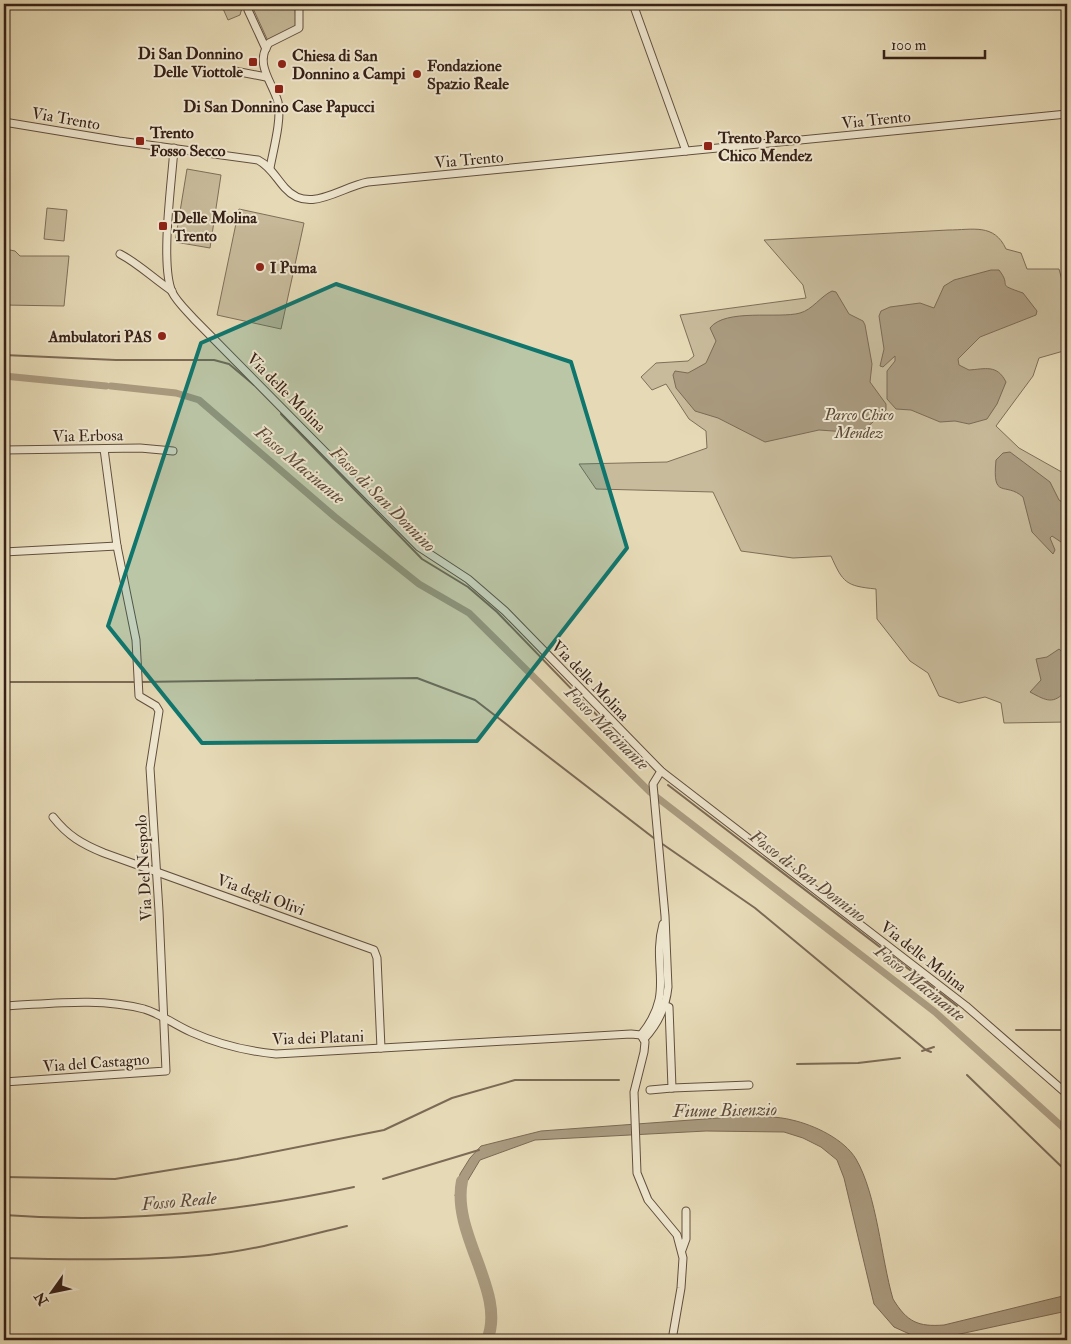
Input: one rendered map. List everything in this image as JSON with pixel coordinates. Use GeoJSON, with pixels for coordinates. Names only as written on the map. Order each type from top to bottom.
{"type":"FeatureCollection","features":[{"type":"Feature","properties":{"kind":"street"},"geometry":{"type":"LineString","coordinates":[[270,168],[279,107],[266,77],[263,63],[269,43],[300,28],[299,4]]}},
{"type":"Feature","properties":{"kind":"street"},"geometry":{"type":"LineString","coordinates":[[633,4],[686,151]]}},
{"type":"Feature","properties":{"kind":"street"},"geometry":{"type":"LineString","coordinates":[[248,10],[266,49]]}},
{"type":"Feature","properties":{"kind":"street"},"geometry":{"type":"LineString","coordinates":[[235,71],[266,77]]}},
{"type":"Feature","properties":{"kind":"street","name":"Via Trento"},"geometry":{"type":"LineString","coordinates":[[4,122],[119,141],[258,160],[270,168],[292,194],[304,200],[312,200],[356,184],[368,182],[1067,114]]}},
{"type":"Feature","properties":{"kind":"street","name":"Via delle Molina"},"geometry":{"type":"LineString","coordinates":[[172,291],[168,275],[168,226],[174,148]]}},
{"type":"Feature","properties":{"kind":"street","name":"Via delle Molina"},"geometry":{"type":"LineString","coordinates":[[120,254],[134,261],[156,281],[172,291],[194,319],[420,547],[468,579],[505,611],[661,771],[966,1006],[1067,1094]]}},
{"type":"Feature","properties":{"kind":"street","name":"Via Erbosa"},"geometry":{"type":"LineString","coordinates":[[4,450],[140,448],[173,450]]}},
{"type":"Feature","properties":{"kind":"street"},"geometry":{"type":"LineString","coordinates":[[4,552],[117,546],[104,449]]}},
{"type":"Feature","properties":{"kind":"street","name":"Via Del Nespolo"},"geometry":{"type":"LineString","coordinates":[[117,546],[134,632],[139,694],[141,699],[157,708],[159,719],[150,764],[164,1017]]}},
{"type":"Feature","properties":{"kind":"street"},"geometry":{"type":"LineString","coordinates":[[661,771],[654,779],[653,790],[665,916],[659,938],[662,988],[661,1005],[643,1037],[644,1052],[634,1092],[634,1107],[637,1173],[648,1200],[677,1235],[682,1250],[682,1288],[672,1340]]}},
{"type":"Feature","properties":{"kind":"street","name":"Via degli Olivi"},"geometry":{"type":"LineString","coordinates":[[53,817],[65,832],[80,843],[375,951],[381,1048]]}},
{"type":"Feature","properties":{"kind":"street","name":"Via dei Platani"},"geometry":{"type":"LineString","coordinates":[[4,1006],[106,1002],[144,1009],[219,1044],[248,1051],[280,1054],[631,1034],[643,1037]]}},
{"type":"Feature","properties":{"kind":"street"},"geometry":{"type":"LineString","coordinates":[[661,1005],[669,1007],[672,1088]]}},
{"type":"Feature","properties":{"kind":"street","name":"Via del Castagno"},"geometry":{"type":"LineString","coordinates":[[4,1082],[166,1071],[164,1017]]}},
{"type":"Feature","properties":{"kind":"street"},"geometry":{"type":"LineString","coordinates":[[650,1090],[749,1085]]}},
{"type":"Feature","properties":{"kind":"street"},"geometry":{"type":"LineString","coordinates":[[682,1250],[686,1239],[686,1211]]}},
{"type":"Feature","properties":{"kind":"highlighted area"},"geometry":{"type":"Polygon","coordinates":[[[336,284],[571,362],[627,548],[477,741],[202,743],[108,626],[201,343],[336,284]]]}},
{"type":"Feature","properties":{"kind":"green space"},"geometry":{"type":"Polygon","coordinates":[[[221,4],[251,4],[242,8],[240,15],[228,20],[221,4]]]}},
{"type":"Feature","properties":{"kind":"green space"},"geometry":{"type":"Polygon","coordinates":[[[251,4],[295,4],[296,26],[268,41],[251,4]]]}},
{"type":"Feature","properties":{"kind":"green space"},"geometry":{"type":"Polygon","coordinates":[[[187,169],[221,175],[210,248],[175,242],[187,169]]]}},
{"type":"Feature","properties":{"kind":"green space"},"geometry":{"type":"Polygon","coordinates":[[[47,208],[67,210],[64,241],[44,239],[47,208]]]}},
{"type":"Feature","properties":{"kind":"green space"},"geometry":{"type":"Polygon","coordinates":[[[239,209],[304,223],[281,329],[217,315],[239,209]]]}},
{"type":"Feature","properties":{"kind":"green space","name":"Parco Chico Mendez"},"geometry":{"type":"Polygon","coordinates":[[[974,229],[989,232],[1001,241],[1006,249],[1021,253],[1027,269],[1059,269],[1067,299],[1067,350],[1039,358],[1033,376],[996,426],[1019,448],[1067,475],[1067,722],[1004,723],[1001,703],[985,697],[959,703],[939,696],[928,673],[910,661],[877,619],[876,589],[847,582],[839,572],[831,556],[793,558],[741,551],[713,492],[596,489],[579,464],[667,462],[707,448],[706,431],[689,419],[666,384],[652,390],[641,377],[656,363],[688,361],[694,356],[680,315],[806,298],[803,285],[764,240],[974,229]]]}},
{"type":"Feature","properties":{"kind":"green space"},"geometry":{"type":"Polygon","coordinates":[[[15,251],[20,256],[69,256],[64,306],[4,305],[4,252],[15,251]]]}},
{"type":"Feature","properties":{"kind":"shaded area"},"geometry":{"type":"Polygon","coordinates":[[[991,270],[999,270],[1006,286],[1023,293],[1037,311],[1036,315],[980,337],[958,359],[959,365],[969,370],[995,370],[999,372],[1006,382],[997,404],[987,419],[969,424],[955,421],[940,422],[911,410],[896,409],[887,399],[887,371],[895,361],[895,356],[883,367],[880,366],[884,349],[879,316],[881,311],[890,307],[920,303],[934,308],[944,286],[954,280],[991,270]]]}},
{"type":"Feature","properties":{"kind":"shaded area"},"geometry":{"type":"Polygon","coordinates":[[[832,291],[836,292],[849,314],[863,321],[865,325],[872,364],[870,382],[886,404],[886,410],[861,433],[819,430],[765,442],[718,418],[695,411],[676,388],[673,375],[675,371],[688,373],[706,363],[716,341],[710,328],[717,322],[740,316],[791,315],[800,313],[809,309],[832,291]]]}},
{"type":"Feature","properties":{"kind":"shaded area"},"geometry":{"type":"Polygon","coordinates":[[[1010,452],[1050,482],[1059,500],[1065,504],[1067,502],[1067,546],[1052,536],[1050,538],[1055,550],[1053,554],[1032,532],[1023,497],[1017,492],[998,486],[995,473],[996,460],[1003,453],[1010,452]]]}},
{"type":"Feature","properties":{"kind":"shaded area"},"geometry":{"type":"Polygon","coordinates":[[[1059,649],[1067,656],[1067,690],[1054,700],[1041,698],[1030,692],[1041,680],[1036,659],[1047,657],[1059,649]]]}},
{"type":"Feature","properties":{"kind":"shaded area"},"geometry":{"type":"Polygon","coordinates":[[[746,1116],[781,1118],[801,1122],[828,1134],[851,1152],[856,1159],[869,1190],[893,1299],[908,1318],[920,1324],[944,1325],[1067,1295],[1067,1311],[946,1337],[916,1337],[894,1327],[874,1304],[844,1178],[837,1160],[821,1147],[803,1138],[784,1132],[706,1131],[535,1140],[480,1160],[465,1185],[464,1199],[455,1196],[460,1174],[470,1158],[481,1146],[541,1131],[746,1116]]]}},
{"type":"Feature","properties":{"kind":"waterway","name":"Fosso di San Donnino"},"geometry":{"type":"LineString","coordinates":[[4,355],[116,360],[214,360],[229,364],[254,385]]}},
{"type":"Feature","properties":{"kind":"waterway","name":"Fosso Macinante"},"geometry":{"type":"LineString","coordinates":[[4,376],[106,386]]}},
{"type":"Feature","properties":{"kind":"waterway","name":"Fosso Macinante"},"geometry":{"type":"LineString","coordinates":[[111,386],[176,393],[199,400],[335,517],[419,584],[469,613],[650,792],[935,1012],[1067,1131]]}},
{"type":"Feature","properties":{"kind":"waterway","name":"Fosso di San Donnino"},"geometry":{"type":"LineString","coordinates":[[281,414],[422,559],[468,587],[497,612],[643,763]]}},
{"type":"Feature","properties":{"kind":"waterway"},"geometry":{"type":"LineString","coordinates":[[141,682],[417,678],[475,700],[655,839]]}},
{"type":"Feature","properties":{"kind":"waterway"},"geometry":{"type":"LineString","coordinates":[[4,682],[136,682]]}},
{"type":"Feature","properties":{"kind":"waterway","name":"Fosso di San Donnino"},"geometry":{"type":"LineString","coordinates":[[668,785],[957,1006]]}},
{"type":"Feature","properties":{"kind":"waterway"},"geometry":{"type":"LineString","coordinates":[[661,843],[755,908],[926,1050],[931,1052]]}},
{"type":"Feature","properties":{"kind":"waterway"},"geometry":{"type":"LineString","coordinates":[[1016,1030],[1067,1030]]}},
{"type":"Feature","properties":{"kind":"waterway"},"geometry":{"type":"LineString","coordinates":[[922,1051],[934,1047]]}},
{"type":"Feature","properties":{"kind":"waterway"},"geometry":{"type":"LineString","coordinates":[[797,1064],[858,1063],[900,1058]]}},
{"type":"Feature","properties":{"kind":"waterway"},"geometry":{"type":"LineString","coordinates":[[967,1075],[1067,1172]]}},
{"type":"Feature","properties":{"kind":"waterway"},"geometry":{"type":"LineString","coordinates":[[4,1177],[115,1179],[237,1159],[384,1130],[452,1098],[515,1080],[619,1080]]}},
{"type":"Feature","properties":{"kind":"waterway"},"geometry":{"type":"LineString","coordinates":[[383,1179],[479,1150]]}},
{"type":"Feature","properties":{"kind":"waterway","name":"Fiume Bisenzio"},"geometry":{"type":"LineString","coordinates":[[462,1181],[461,1201],[464,1222],[490,1303],[491,1322],[487,1340]]}},
{"type":"Feature","properties":{"kind":"waterway","name":"Fosso Reale"},"geometry":{"type":"LineString","coordinates":[[4,1215],[92,1218],[180,1214],[267,1203],[354,1187]]}},
{"type":"Feature","properties":{"kind":"waterway"},"geometry":{"type":"LineString","coordinates":[[4,1258],[106,1260],[209,1255],[261,1247],[347,1226]]}},
{"type":"Feature","properties":{"kind":"place","name":"Di San Donnino Delle Viottole"},"geometry":{"type":"Point","coordinates":[253,62]}},
{"type":"Feature","properties":{"kind":"place","name":"Chiesa di San Donnino a Campi"},"geometry":{"type":"Point","coordinates":[282,64]}},
{"type":"Feature","properties":{"kind":"place","name":"Fondazione Spazio Reale"},"geometry":{"type":"Point","coordinates":[417,74]}},
{"type":"Feature","properties":{"kind":"place","name":"Di San Donnino Case Papucci"},"geometry":{"type":"Point","coordinates":[279,89]}},
{"type":"Feature","properties":{"kind":"place","name":"Trento Fosso Secco"},"geometry":{"type":"Point","coordinates":[140,141]}},
{"type":"Feature","properties":{"kind":"place","name":"Trento Parco Chico Mendez"},"geometry":{"type":"Point","coordinates":[708,146]}},
{"type":"Feature","properties":{"kind":"place","name":"Delle Molina Trento"},"geometry":{"type":"Point","coordinates":[163,226]}},
{"type":"Feature","properties":{"kind":"place","name":"I Puma"},"geometry":{"type":"Point","coordinates":[260,267]}},
{"type":"Feature","properties":{"kind":"place","name":"Ambulatori PAS"},"geometry":{"type":"Point","coordinates":[162,336]}}]}
